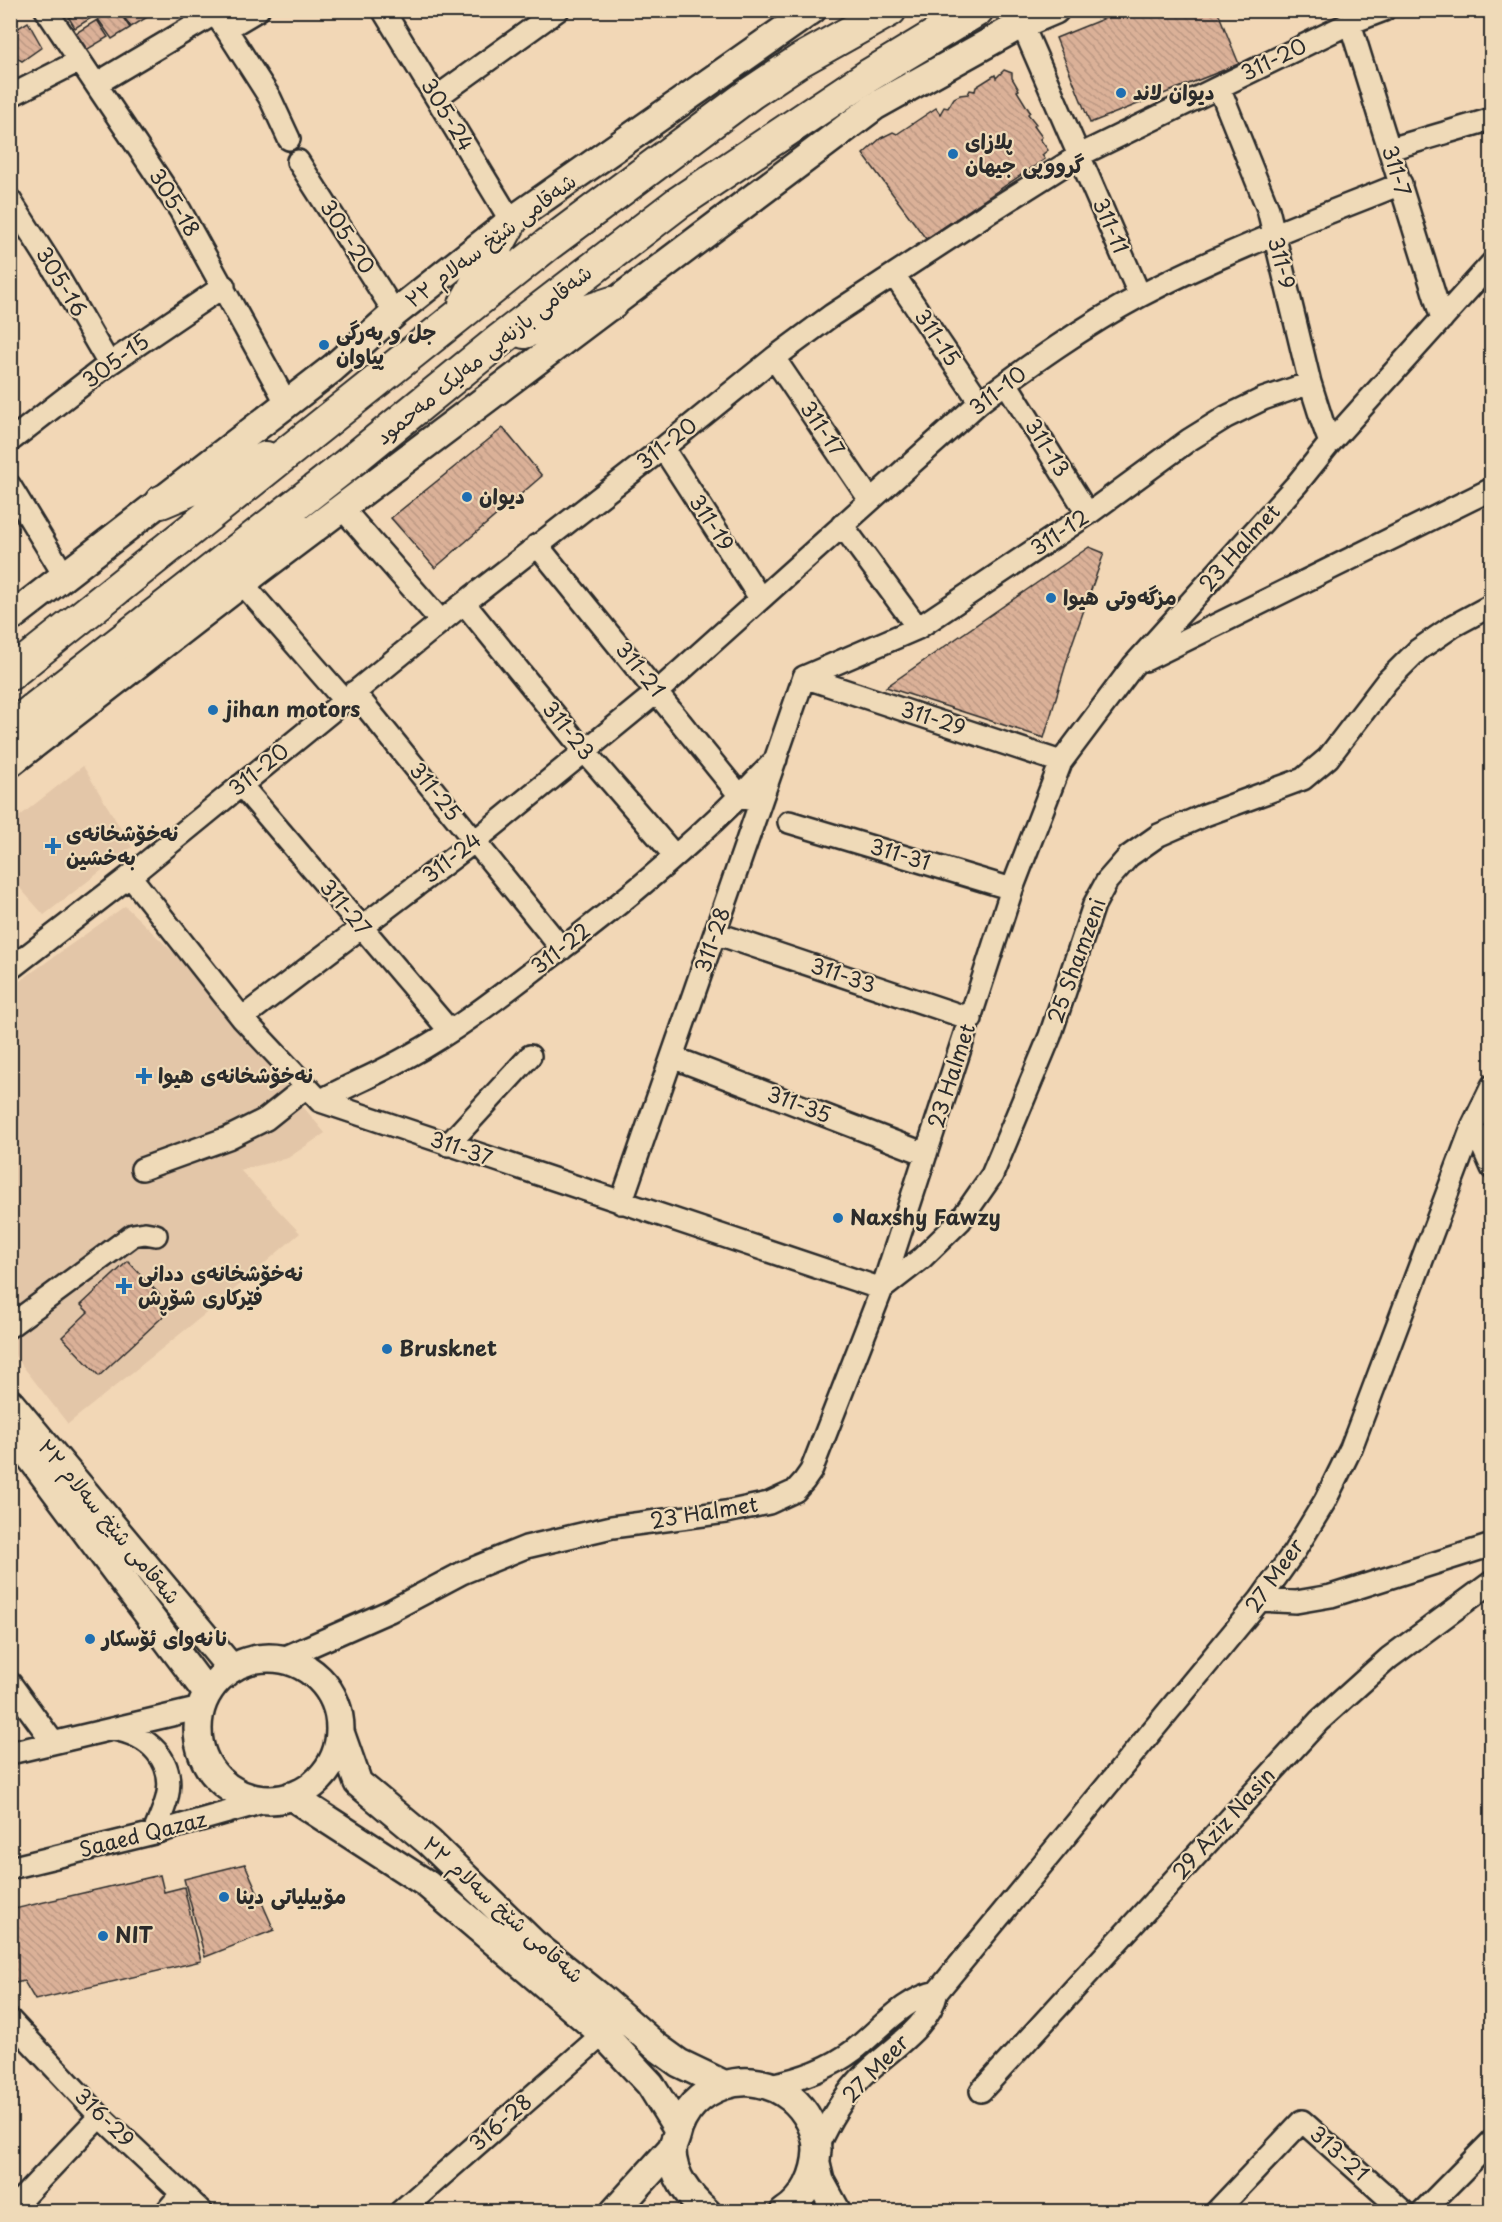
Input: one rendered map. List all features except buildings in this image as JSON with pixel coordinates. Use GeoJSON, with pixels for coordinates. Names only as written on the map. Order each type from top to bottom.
{"type":"FeatureCollection","features":[{"type":"Feature","properties":{"kind":"highway"},"geometry":{"type":"LineString","coordinates":[[10,674],[547,245],[751,93],[799,61],[890,10]]}},
{"type":"Feature","properties":{"kind":"highway","name":"شەقامی بازنەیی مەلیک مەحمود"},"geometry":{"type":"LineString","coordinates":[[10,728],[339,471],[501,339],[678,203],[868,76],[969,13]]}},
{"type":"Feature","properties":{"kind":"highway"},"geometry":{"type":"LineString","coordinates":[[456,319],[511,221]]}},
{"type":"Feature","properties":{"kind":"highway"},"geometry":{"type":"LineString","coordinates":[[501,339],[612,303]]}},
{"type":"Feature","properties":{"kind":"highway"},"geometry":{"type":"LineString","coordinates":[[161,502],[300,443]]}},
{"type":"Feature","properties":{"kind":"highway"},"geometry":{"type":"LineString","coordinates":[[242,583],[339,471]]}},
{"type":"Feature","properties":{"kind":"main road","name":"شەقامی شێخ سەلام ٣٣"},"geometry":{"type":"LineString","coordinates":[[10,618],[333,368],[395,313],[511,221],[812,10]]}},
{"type":"Feature","properties":{"kind":"main road"},"geometry":{"type":"LineString","coordinates":[[10,763],[242,583],[875,106],[1022,24],[1055,10]]}},
{"type":"Feature","properties":{"kind":"main road","name":"شەقامی شێخ سەلام ٣٣"},"geometry":{"type":"LineString","coordinates":[[10,1403],[231,1668]]}},
{"type":"Feature","properties":{"kind":"main road","name":"شەقامی شێخ سەلام ٣٣"},"geometry":{"type":"LineString","coordinates":[[10,1430],[204,1700]]}},
{"type":"Feature","properties":{"kind":"main road","name":"شەقامی شێخ سەلام ٣٣"},"geometry":{"type":"LineString","coordinates":[[340,1732],[337,1749],[325,1771],[306,1789],[282,1797],[257,1798],[225,1785],[213,1773],[204,1758],[199,1742],[198,1725],[204,1700],[218,1679],[231,1668],[263,1658],[280,1659],[304,1668],[324,1684],[336,1707],[340,1732],[358,1783],[429,1842],[533,1943],[657,2047],[679,2063],[723,2084]]}},
{"type":"Feature","properties":{"kind":"main road","name":"شەقامی شێخ سەلام ٣٣"},"geometry":{"type":"LineString","coordinates":[[282,1797],[427,1884],[603,2034],[650,2084],[675,2139],[677,2172],[684,2188],[694,2201],[707,2211]]}},
{"type":"Feature","properties":{"kind":"main road"},"geometry":{"type":"LineString","coordinates":[[615,2211],[675,2139],[685,2115],[694,2103],[707,2092],[723,2084],[753,2081],[770,2085],[784,2092],[807,2116],[814,2131],[820,2181],[837,2211]]}},
{"type":"Feature","properties":{"kind":"main road"},"geometry":{"type":"LineString","coordinates":[[784,2211],[798,2200],[806,2189],[816,2155]]}},
{"type":"Feature","properties":{"kind":"street","name":"305-18"},"geometry":{"type":"LineString","coordinates":[[46,10],[180,210],[224,286],[287,404]]}},
{"type":"Feature","properties":{"kind":"street"},"geometry":{"type":"LineString","coordinates":[[96,84],[217,18],[258,10]]}},
{"type":"Feature","properties":{"kind":"street","name":"305-24"},"geometry":{"type":"LineString","coordinates":[[383,10],[511,221]]}},
{"type":"Feature","properties":{"kind":"street","name":"311-20"},"geometry":{"type":"LineString","coordinates":[[10,969],[130,876],[537,544],[832,315],[1080,155],[1350,23],[1384,10]]}},
{"type":"Feature","properties":{"kind":"street"},"geometry":{"type":"LineString","coordinates":[[437,97],[557,11]]}},
{"type":"Feature","properties":{"kind":"street"},"geometry":{"type":"LineString","coordinates":[[217,18],[270,98],[289,139]]}},
{"type":"Feature","properties":{"kind":"street","name":"311-7"},"geometry":{"type":"LineString","coordinates":[[1350,23],[1442,319]]}},
{"type":"Feature","properties":{"kind":"street","name":"311-11"},"geometry":{"type":"LineString","coordinates":[[1022,24],[1140,296]]}},
{"type":"Feature","properties":{"kind":"street"},"geometry":{"type":"LineString","coordinates":[[10,96],[79,62]]}},
{"type":"Feature","properties":{"kind":"street","name":"311-9"},"geometry":{"type":"LineString","coordinates":[[1219,87],[1259,184],[1275,234],[1310,383],[1330,443]]}},
{"type":"Feature","properties":{"kind":"street"},"geometry":{"type":"LineString","coordinates":[[1390,149],[1491,119]]}},
{"type":"Feature","properties":{"kind":"street","name":"305-20"},"geometry":{"type":"LineString","coordinates":[[298,161],[395,313]]}},
{"type":"Feature","properties":{"kind":"street","name":"311-10"},"geometry":{"type":"LineString","coordinates":[[657,692],[980,402],[1047,354],[1140,296],[1275,234],[1401,184]]}},
{"type":"Feature","properties":{"kind":"street","name":"305-16"},"geometry":{"type":"LineString","coordinates":[[10,200],[52,266],[109,364]]}},
{"type":"Feature","properties":{"kind":"street","name":"23 Halmet"},"geometry":{"type":"LineString","coordinates":[[280,1659],[390,1611],[462,1573],[526,1547],[612,1527],[750,1508],[770,1503],[789,1494],[804,1481],[811,1471],[882,1289],[1012,889],[1061,762],[1133,666],[1491,263]]}},
{"type":"Feature","properties":{"kind":"street","name":"311-15"},"geometry":{"type":"LineString","coordinates":[[894,274],[980,402]]}},
{"type":"Feature","properties":{"kind":"street","name":"305-15"},"geometry":{"type":"LineString","coordinates":[[10,441],[109,364],[224,286]]}},
{"type":"Feature","properties":{"kind":"street","name":"311-17"},"geometry":{"type":"LineString","coordinates":[[774,358],[870,500]]}},
{"type":"Feature","properties":{"kind":"street","name":"311-13"},"geometry":{"type":"LineString","coordinates":[[1006,383],[1088,514]]}},
{"type":"Feature","properties":{"kind":"street","name":"311-12"},"geometry":{"type":"LineString","coordinates":[[804,677],[918,628],[1088,514],[1189,440],[1226,417],[1263,399],[1310,383]]}},
{"type":"Feature","properties":{"kind":"street","name":"311-19"},"geometry":{"type":"LineString","coordinates":[[663,448],[760,598]]}},
{"type":"Feature","properties":{"kind":"street"},"geometry":{"type":"LineString","coordinates":[[10,486],[64,575]]}},
{"type":"Feature","properties":{"kind":"street"},"geometry":{"type":"LineString","coordinates":[[1133,666],[1491,489]]}},
{"type":"Feature","properties":{"kind":"street"},"geometry":{"type":"LineString","coordinates":[[342,508],[441,621]]}},
{"type":"Feature","properties":{"kind":"street"},"geometry":{"type":"LineString","coordinates":[[842,525],[918,628]]}},
{"type":"Feature","properties":{"kind":"street","name":"311-21"},"geometry":{"type":"LineString","coordinates":[[537,544],[657,692],[751,800]]}},
{"type":"Feature","properties":{"kind":"street","name":"311-25"},"geometry":{"type":"LineString","coordinates":[[242,583],[349,696],[475,841],[562,949]]}},
{"type":"Feature","properties":{"kind":"street","name":"311-23"},"geometry":{"type":"LineString","coordinates":[[464,603],[585,752],[675,856]]}},
{"type":"Feature","properties":{"kind":"street","name":"25 Shamzeni"},"geometry":{"type":"LineString","coordinates":[[882,1289],[922,1258],[960,1221],[992,1175],[1050,1036],[1094,905],[1107,881],[1129,856],[1168,831],[1303,779],[1328,758],[1388,681],[1418,650],[1453,626],[1491,605]]}},
{"type":"Feature","properties":{"kind":"street","name":"311-22"},"geometry":{"type":"LineString","coordinates":[[142,1170],[228,1138],[313,1094],[409,1056],[476,1014],[562,949],[675,856],[751,800],[776,759],[804,677]]}},
{"type":"Feature","properties":{"kind":"street","name":"311-29"},"geometry":{"type":"LineString","coordinates":[[804,677],[1061,762]]}},
{"type":"Feature","properties":{"kind":"street","name":"311-24"},"geometry":{"type":"LineString","coordinates":[[242,1018],[475,841],[657,692]]}},
{"type":"Feature","properties":{"kind":"street","name":"311-27"},"geometry":{"type":"LineString","coordinates":[[241,785],[450,1031]]}},
{"type":"Feature","properties":{"kind":"street","name":"311-28"},"geometry":{"type":"LineString","coordinates":[[621,1203],[715,933],[751,800]]}},
{"type":"Feature","properties":{"kind":"street","name":"311-31"},"geometry":{"type":"LineString","coordinates":[[789,822],[1012,889]]}},
{"type":"Feature","properties":{"kind":"street","name":"311-37"},"geometry":{"type":"LineString","coordinates":[[130,876],[242,1018],[313,1094],[448,1144],[882,1289]]}},
{"type":"Feature","properties":{"kind":"street","name":"311-33"},"geometry":{"type":"LineString","coordinates":[[715,933],[970,1019]]}},
{"type":"Feature","properties":{"kind":"street"},"geometry":{"type":"LineString","coordinates":[[448,1144],[530,1056]]}},
{"type":"Feature","properties":{"kind":"street","name":"311-35"},"geometry":{"type":"LineString","coordinates":[[672,1057],[926,1154]]}},
{"type":"Feature","properties":{"kind":"street","name":"27 Meer"},"geometry":{"type":"LineString","coordinates":[[816,2155],[845,2097],[871,2067],[922,2023],[932,2009],[937,1992],[1260,1600],[1294,1552],[1325,1501],[1351,1448],[1473,1125],[1491,1086]]}},
{"type":"Feature","properties":{"kind":"street"},"geometry":{"type":"LineString","coordinates":[[1473,1125],[1491,1166]]}},
{"type":"Feature","properties":{"kind":"street"},"geometry":{"type":"LineString","coordinates":[[10,1326],[133,1235],[145,1233],[156,1235]]}},
{"type":"Feature","properties":{"kind":"street"},"geometry":{"type":"LineString","coordinates":[[1260,1600],[1296,1602],[1322,1599],[1491,1545]]}},
{"type":"Feature","properties":{"kind":"street","name":"29 Aziz Nasin"},"geometry":{"type":"LineString","coordinates":[[981,2091],[1318,1721],[1389,1658],[1491,1582]]}},
{"type":"Feature","properties":{"kind":"street"},"geometry":{"type":"LineString","coordinates":[[10,1683],[53,1742]]}},
{"type":"Feature","properties":{"kind":"street"},"geometry":{"type":"LineString","coordinates":[[10,1753],[110,1729],[204,1700]]}},
{"type":"Feature","properties":{"kind":"street"},"geometry":{"type":"LineString","coordinates":[[110,1729],[139,1736],[152,1745],[163,1762],[168,1779],[168,1796],[153,1833]]}},
{"type":"Feature","properties":{"kind":"street","name":"Saaed Qazaz"},"geometry":{"type":"LineString","coordinates":[[10,1868],[153,1833],[282,1797]]}},
{"type":"Feature","properties":{"kind":"street","name":"27 Meer"},"geometry":{"type":"LineString","coordinates":[[770,2085],[806,2076],[831,2065],[855,2049],[912,2000],[937,1992]]}},
{"type":"Feature","properties":{"kind":"street","name":"316-29"},"geometry":{"type":"LineString","coordinates":[[10,2020],[100,2116],[202,2211]]}},
{"type":"Feature","properties":{"kind":"street","name":"316-28"},"geometry":{"type":"LineString","coordinates":[[400,2211],[603,2034]]}},
{"type":"Feature","properties":{"kind":"street"},"geometry":{"type":"LineString","coordinates":[[10,2211],[100,2116]]}},
{"type":"Feature","properties":{"kind":"street","name":"313-21"},"geometry":{"type":"LineString","coordinates":[[1216,2211],[1302,2121],[1404,2211]]}},
{"type":"Feature","properties":{"kind":"street"},"geometry":{"type":"LineString","coordinates":[[1422,2211],[1491,2143]]}},
{"type":"Feature","properties":{"kind":"street"},"geometry":{"type":"LineString","coordinates":[[166,2211],[182,2193]]}},
{"type":"Feature","properties":{"kind":"shaded area"},"geometry":{"type":"Polygon","coordinates":[[[83,766],[132,847],[44,915],[11,878],[11,823],[83,766]]]}},
{"type":"Feature","properties":{"kind":"shaded area","name":"نەخۆشخانەی هیوا"},"geometry":{"type":"Polygon","coordinates":[[[125,906],[179,958],[325,1133],[288,1158],[240,1170],[300,1233],[215,1306],[68,1424],[11,1351],[10,988],[125,906]]]}},
{"type":"Feature","properties":{"kind":"place","name":"دیوان لاند"},"geometry":{"type":"Point","coordinates":[1121,93]}},
{"type":"Feature","properties":{"kind":"place","name":"پلازای گرووپی جیهان"},"geometry":{"type":"Point","coordinates":[953,154]}},
{"type":"Feature","properties":{"kind":"place","name":"جل و بەرگی پیاوان"},"geometry":{"type":"Point","coordinates":[324,345]}},
{"type":"Feature","properties":{"kind":"place","name":"دیوان"},"geometry":{"type":"Point","coordinates":[467,497]}},
{"type":"Feature","properties":{"kind":"place","name":"مزگەوتی هیوا"},"geometry":{"type":"Point","coordinates":[1051,598]}},
{"type":"Feature","properties":{"kind":"place","name":"jihan motors"},"geometry":{"type":"Point","coordinates":[213,710]}},
{"type":"Feature","properties":{"kind":"place","name":"نەخۆشخانەی بەخشین"},"geometry":{"type":"Point","coordinates":[53,846]}},
{"type":"Feature","properties":{"kind":"place","name":"نەخۆشخانەی هیوا"},"geometry":{"type":"Point","coordinates":[144,1076]}},
{"type":"Feature","properties":{"kind":"place","name":"Naxshy Fawzy"},"geometry":{"type":"Point","coordinates":[838,1218]}},
{"type":"Feature","properties":{"kind":"place","name":"نەخۆشخانەی ددانی فێرکاری شۆڕش"},"geometry":{"type":"Point","coordinates":[124,1286]}},
{"type":"Feature","properties":{"kind":"place","name":"Brusknet"},"geometry":{"type":"Point","coordinates":[387,1349]}},
{"type":"Feature","properties":{"kind":"place","name":"نانەوای ئۆسکار"},"geometry":{"type":"Point","coordinates":[90,1639]}},
{"type":"Feature","properties":{"kind":"place","name":"مۆبیلیاتی دینا"},"geometry":{"type":"Point","coordinates":[224,1897]}},
{"type":"Feature","properties":{"kind":"place","name":"NIT"},"geometry":{"type":"Point","coordinates":[103,1936]}}]}
